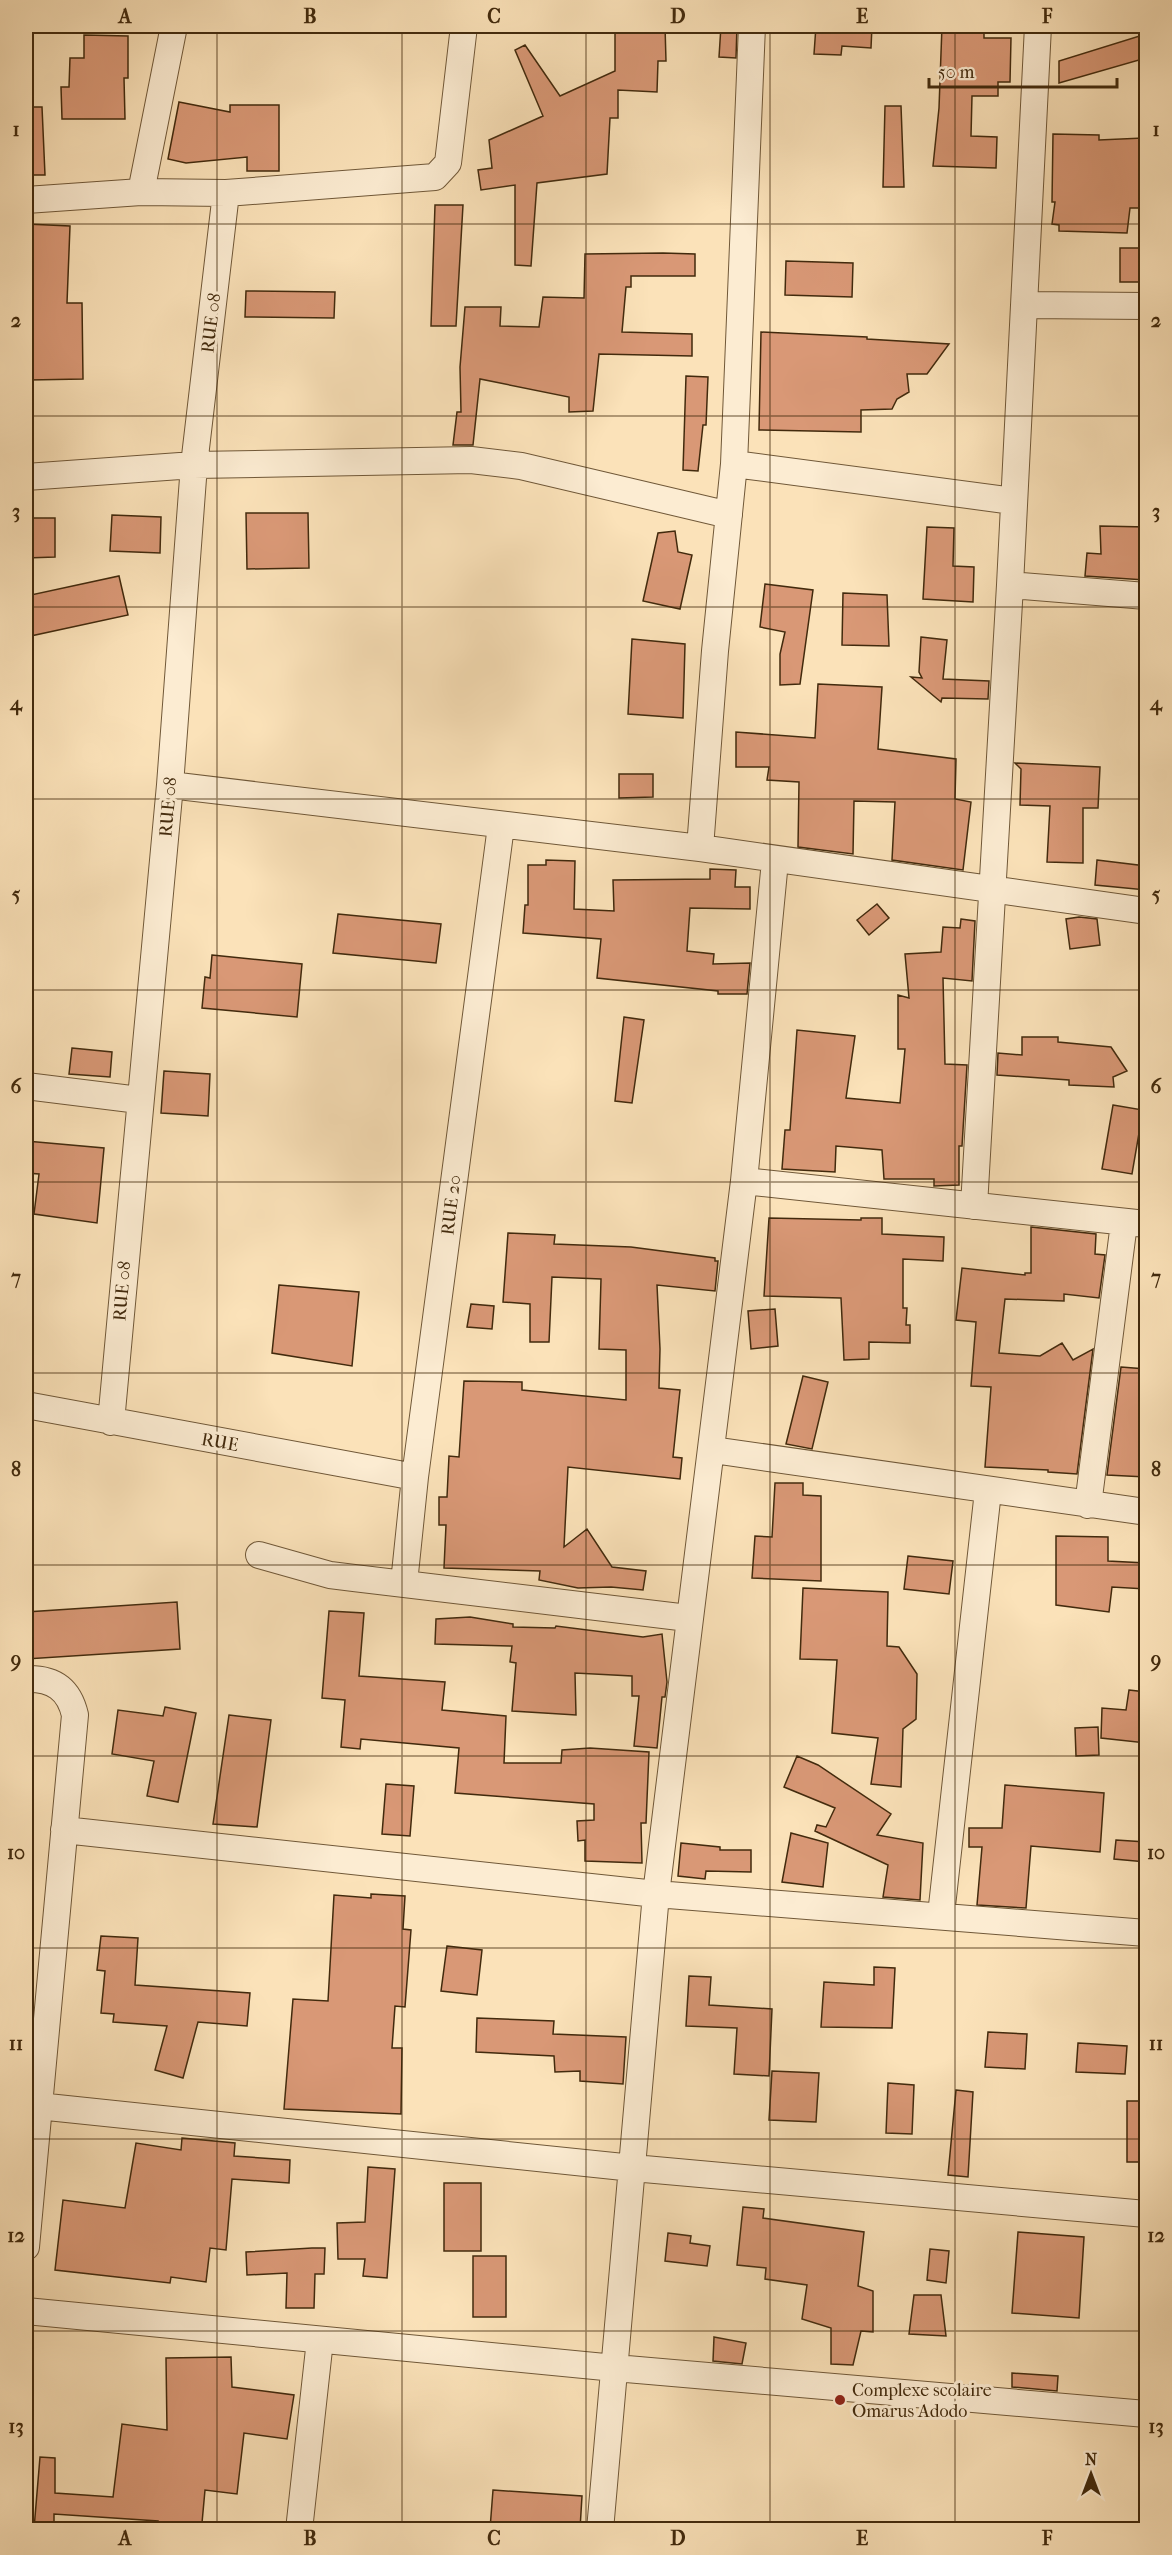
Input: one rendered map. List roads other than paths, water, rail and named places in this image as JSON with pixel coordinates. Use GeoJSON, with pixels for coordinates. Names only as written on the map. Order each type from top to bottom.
{"type":"FeatureCollection","features":[{"type":"Feature","properties":{"kind":"street"},"geometry":{"type":"LineString","coordinates":[[141,192],[174,26]]}},
{"type":"Feature","properties":{"kind":"street"},"geometry":{"type":"LineString","coordinates":[[26,200],[141,192],[226,193],[435,177],[448,163],[464,26]]}},
{"type":"Feature","properties":{"kind":"street"},"geometry":{"type":"LineString","coordinates":[[700,849],[715,651],[734,464],[752,26]]}},
{"type":"Feature","properties":{"kind":"street"},"geometry":{"type":"LineString","coordinates":[[974,1206],[1010,585],[1038,26]]}},
{"type":"Feature","properties":{"kind":"street","name":"RUE 08"},"geometry":{"type":"LineString","coordinates":[[111,1422],[139,1100],[170,785],[194,465],[226,193]]}},
{"type":"Feature","properties":{"kind":"street"},"geometry":{"type":"LineString","coordinates":[[1024,305],[1146,306]]}},
{"type":"Feature","properties":{"kind":"street"},"geometry":{"type":"LineString","coordinates":[[26,477],[194,465],[492,461],[729,515]]}},
{"type":"Feature","properties":{"kind":"street"},"geometry":{"type":"LineString","coordinates":[[734,464],[1013,501]]}},
{"type":"Feature","properties":{"kind":"street"},"geometry":{"type":"LineString","coordinates":[[1010,585],[1146,596]]}},
{"type":"Feature","properties":{"kind":"street"},"geometry":{"type":"LineString","coordinates":[[170,785],[700,849],[1146,911]]}},
{"type":"Feature","properties":{"kind":"street","name":"RUE 20"},"geometry":{"type":"LineString","coordinates":[[404,1583],[415,1477],[501,826]]}},
{"type":"Feature","properties":{"kind":"street"},"geometry":{"type":"LineString","coordinates":[[600,2529],[656,1894],[688,1618],[713,1450],[744,1181],[775,861]]}},
{"type":"Feature","properties":{"kind":"street"},"geometry":{"type":"LineString","coordinates":[[26,1086],[139,1100]]}},
{"type":"Feature","properties":{"kind":"street"},"geometry":{"type":"LineString","coordinates":[[744,1181],[1135,1223],[1089,1505]]}},
{"type":"Feature","properties":{"kind":"street","name":"RUE"},"geometry":{"type":"LineString","coordinates":[[26,1406],[415,1477]]}},
{"type":"Feature","properties":{"kind":"street"},"geometry":{"type":"LineString","coordinates":[[713,1450],[1146,1512]]}},
{"type":"Feature","properties":{"kind":"street"},"geometry":{"type":"LineString","coordinates":[[941,1915],[988,1491]]}},
{"type":"Feature","properties":{"kind":"street"},"geometry":{"type":"LineString","coordinates":[[259,1555],[330,1575],[688,1618]]}},
{"type":"Feature","properties":{"kind":"street"},"geometry":{"type":"LineString","coordinates":[[26,1679],[41,1679],[68,1693],[75,1715],[26,2247]]}},
{"type":"Feature","properties":{"kind":"street"},"geometry":{"type":"LineString","coordinates":[[64,1830],[656,1894],[1146,1933]]}},
{"type":"Feature","properties":{"kind":"street"},"geometry":{"type":"LineString","coordinates":[[38,2106],[633,2168],[1146,2214]]}},
{"type":"Feature","properties":{"kind":"street"},"geometry":{"type":"LineString","coordinates":[[26,2311],[615,2368],[1146,2414]]}},
{"type":"Feature","properties":{"kind":"street"},"geometry":{"type":"LineString","coordinates":[[299,2529],[320,2340]]}},
{"type":"Feature","properties":{"kind":"place","name":"Complexe scolaire Omarus Adodo"},"geometry":{"type":"Point","coordinates":[840,2400]}}]}
